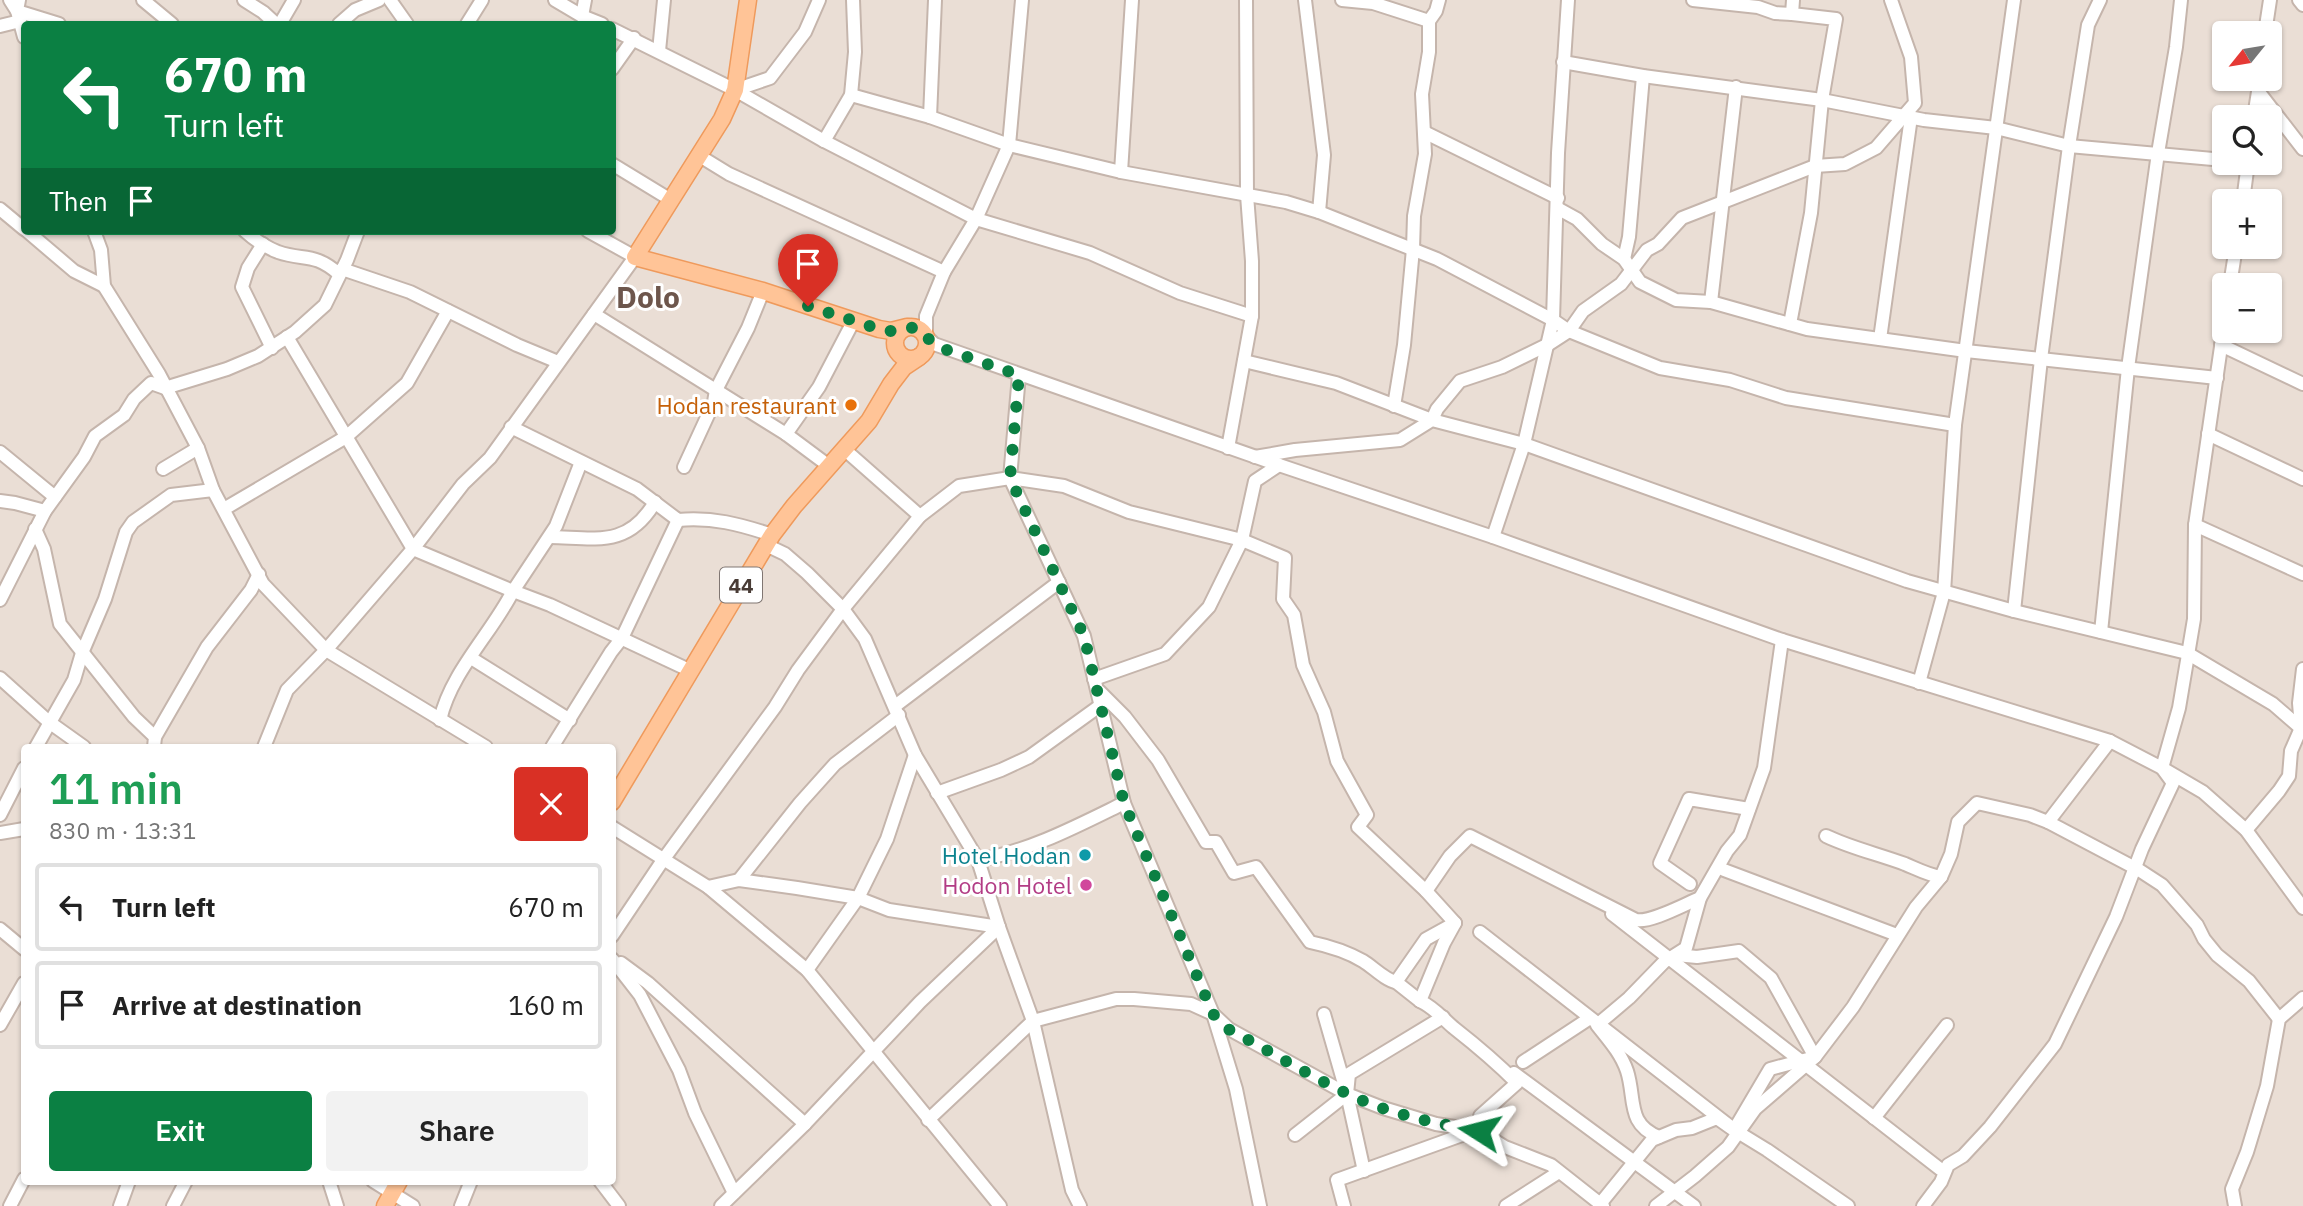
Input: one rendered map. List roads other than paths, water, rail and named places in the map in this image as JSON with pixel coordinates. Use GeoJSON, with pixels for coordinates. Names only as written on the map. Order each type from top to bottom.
{"type":"FeatureCollection","features":[{"type":"Feature","properties":{"kind":"main road"},"geometry":{"type":"LineString","coordinates":[[748,0],[735,90],[722,119],[635,257],[763,291],[879,329],[920,329],[926,336],[926,351],[904,367],[891,384]]}},
{"type":"Feature","properties":{"kind":"main road"},"geometry":{"type":"LineString","coordinates":[[891,384],[896,366],[898,333],[907,327]]}},
{"type":"Feature","properties":{"kind":"main road"},"geometry":{"type":"LineString","coordinates":[[879,329],[888,336],[902,357],[919,357]]}},
{"type":"Feature","properties":{"kind":"main road","name":"44"},"geometry":{"type":"LineString","coordinates":[[616,795],[769,540],[869,421],[891,384]]}},
{"type":"Feature","properties":{"kind":"street"},"geometry":{"type":"LineString","coordinates":[[244,0],[274,21]]}},
{"type":"Feature","properties":{"kind":"street"},"geometry":{"type":"LineString","coordinates":[[280,21],[294,0]]}},
{"type":"Feature","properties":{"kind":"street"},"geometry":{"type":"LineString","coordinates":[[342,21],[355,10],[379,0]]}},
{"type":"Feature","properties":{"kind":"street"},"geometry":{"type":"LineString","coordinates":[[390,0],[405,21]]}},
{"type":"Feature","properties":{"kind":"street"},"geometry":{"type":"LineString","coordinates":[[469,21],[482,0]]}},
{"type":"Feature","properties":{"kind":"street"},"geometry":{"type":"LineString","coordinates":[[555,0],[594,21]]}},
{"type":"Feature","properties":{"kind":"street"},"geometry":{"type":"LineString","coordinates":[[582,16],[585,0]]}},
{"type":"Feature","properties":{"kind":"street"},"geometry":{"type":"LineString","coordinates":[[659,51],[664,0]]}},
{"type":"Feature","properties":{"kind":"street"},"geometry":{"type":"LineString","coordinates":[[735,90],[769,78],[805,32],[819,0]]}},
{"type":"Feature","properties":{"kind":"street"},"geometry":{"type":"LineString","coordinates":[[824,141],[851,95],[855,52],[853,0]]}},
{"type":"Feature","properties":{"kind":"street"},"geometry":{"type":"LineString","coordinates":[[930,117],[935,0]]}},
{"type":"Feature","properties":{"kind":"street"},"geometry":{"type":"LineString","coordinates":[[1022,0],[1009,145],[976,219],[944,272],[926,316],[926,336],[934,344],[1782,640],[2110,741],[2203,792],[2246,830],[2303,908]]}},
{"type":"Feature","properties":{"kind":"street"},"geometry":{"type":"LineString","coordinates":[[1121,172],[1132,0]]}},
{"type":"Feature","properties":{"kind":"street"},"geometry":{"type":"LineString","coordinates":[[1228,448],[1252,316],[1252,261],[1247,195],[1247,0]]}},
{"type":"Feature","properties":{"kind":"street"},"geometry":{"type":"LineString","coordinates":[[1305,0],[1324,155],[1319,212]]}},
{"type":"Feature","properties":{"kind":"street"},"geometry":{"type":"LineString","coordinates":[[1342,0],[1373,1],[1429,21]]}},
{"type":"Feature","properties":{"kind":"street"},"geometry":{"type":"LineString","coordinates":[[1394,406],[1404,345],[1413,249],[1413,216],[1425,154],[1422,94],[1429,51],[1429,21],[1439,0]]}},
{"type":"Feature","properties":{"kind":"street"},"geometry":{"type":"LineString","coordinates":[[1493,537],[1524,444],[1553,320],[1568,0]]}},
{"type":"Feature","properties":{"kind":"street"},"geometry":{"type":"LineString","coordinates":[[1693,0],[1836,19],[1822,100],[1811,213],[1790,324]]}},
{"type":"Feature","properties":{"kind":"street"},"geometry":{"type":"LineString","coordinates":[[1792,14],[1793,0]]}},
{"type":"Feature","properties":{"kind":"street"},"geometry":{"type":"LineString","coordinates":[[1627,265],[1658,244],[1682,218],[1815,166],[1845,164],[1877,148],[1907,117],[1914,103],[1911,57],[1891,0]]}},
{"type":"Feature","properties":{"kind":"street"},"geometry":{"type":"LineString","coordinates":[[1919,683],[1944,592],[1955,425],[2014,0]]}},
{"type":"Feature","properties":{"kind":"street"},"geometry":{"type":"LineString","coordinates":[[2014,611],[2041,359],[2069,146],[2088,25],[2100,0]]}},
{"type":"Feature","properties":{"kind":"street"},"geometry":{"type":"LineString","coordinates":[[2101,632],[2128,368],[2181,0]]}},
{"type":"Feature","properties":{"kind":"street"},"geometry":{"type":"LineString","coordinates":[[2267,21],[2270,0]]}},
{"type":"Feature","properties":{"kind":"street"},"geometry":{"type":"LineString","coordinates":[[2299,0],[2303,5]]}},
{"type":"Feature","properties":{"kind":"street"},"geometry":{"type":"LineString","coordinates":[[144,1],[169,21]]}},
{"type":"Feature","properties":{"kind":"street"},"geometry":{"type":"LineString","coordinates":[[0,26],[17,8],[51,21]]}},
{"type":"Feature","properties":{"kind":"street"},"geometry":{"type":"LineString","coordinates":[[616,31],[735,90],[824,141],[976,219],[1090,253],[1180,293],[1252,316]]}},
{"type":"Feature","properties":{"kind":"street"},"geometry":{"type":"LineString","coordinates":[[616,64],[635,38]]}},
{"type":"Feature","properties":{"kind":"street"},"geometry":{"type":"LineString","coordinates":[[1563,62],[1643,76],[1822,100],[1907,117],[1996,128],[2069,146],[2212,159]]}},
{"type":"Feature","properties":{"kind":"street"},"geometry":{"type":"LineString","coordinates":[[1255,457],[1295,450],[1400,440],[1432,420],[1437,409],[1460,382],[1502,367],[1549,344],[1569,331],[1583,311],[1621,284],[1627,265],[1643,76]]}},
{"type":"Feature","properties":{"kind":"street"},"geometry":{"type":"LineString","coordinates":[[1711,302],[1737,87]]}},
{"type":"Feature","properties":{"kind":"street"},"geometry":{"type":"LineString","coordinates":[[2263,91],[2303,149]]}},
{"type":"Feature","properties":{"kind":"street"},"geometry":{"type":"LineString","coordinates":[[851,95],[930,117],[1009,145],[1121,172],[1286,202],[1319,212],[1447,264],[1569,331],[1660,368],[1730,380],[1786,398],[1955,425]]}},
{"type":"Feature","properties":{"kind":"street"},"geometry":{"type":"LineString","coordinates":[[1880,339],[1907,117]]}},
{"type":"Feature","properties":{"kind":"street"},"geometry":{"type":"LineString","coordinates":[[1424,132],[1558,203],[1627,265],[1640,282],[1676,300],[1711,302],[1807,328],[1880,339],[2217,378]]}},
{"type":"Feature","properties":{"kind":"street"},"geometry":{"type":"LineString","coordinates":[[698,155],[729,174],[944,272]]}},
{"type":"Feature","properties":{"kind":"street"},"geometry":{"type":"LineString","coordinates":[[616,166],[671,200]]}},
{"type":"Feature","properties":{"kind":"street"},"geometry":{"type":"LineString","coordinates":[[0,209],[21,226]]}},
{"type":"Feature","properties":{"kind":"street"},"geometry":{"type":"LineString","coordinates":[[32,235],[74,271],[104,286]]}},
{"type":"Feature","properties":{"kind":"street"},"geometry":{"type":"LineString","coordinates":[[95,235],[101,250],[104,286],[159,374],[198,448],[213,490],[263,583],[326,650],[481,744]]}},
{"type":"Feature","properties":{"kind":"street"},"geometry":{"type":"LineString","coordinates":[[251,235],[280,253],[313,257],[341,272],[410,292],[558,362]]}},
{"type":"Feature","properties":{"kind":"street"},"geometry":{"type":"LineString","coordinates":[[0,600],[45,511],[84,457],[94,436],[124,415],[134,399],[151,383],[165,388],[227,369],[272,348],[287,337],[325,305],[356,235]]}},
{"type":"Feature","properties":{"kind":"street"},"geometry":{"type":"LineString","coordinates":[[265,744],[287,690],[326,650],[413,549],[463,484],[490,458],[635,257],[595,235]]}},
{"type":"Feature","properties":{"kind":"street"},"geometry":{"type":"LineString","coordinates":[[263,244],[248,268],[242,287],[272,348]]}},
{"type":"Feature","properties":{"kind":"street"},"geometry":{"type":"LineString","coordinates":[[684,467],[714,402],[716,390],[744,338],[763,291]]}},
{"type":"Feature","properties":{"kind":"street"},"geometry":{"type":"LineString","coordinates":[[224,509],[346,437],[407,383],[448,311]]}},
{"type":"Feature","properties":{"kind":"street"},"geometry":{"type":"LineString","coordinates":[[594,314],[786,434],[829,466]]}},
{"type":"Feature","properties":{"kind":"street"},"geometry":{"type":"LineString","coordinates":[[907,327],[920,322],[926,316]]}},
{"type":"Feature","properties":{"kind":"street"},"geometry":{"type":"LineString","coordinates":[[786,434],[818,387],[854,320]]}},
{"type":"Feature","properties":{"kind":"street"},"geometry":{"type":"LineString","coordinates":[[287,337],[413,549],[622,638],[689,670]]}},
{"type":"Feature","properties":{"kind":"street"},"geometry":{"type":"LineString","coordinates":[[2162,768],[2179,708],[2194,619],[2195,525],[2221,345],[2303,384]]}},
{"type":"Feature","properties":{"kind":"street"},"geometry":{"type":"LineString","coordinates":[[919,357],[932,351],[947,350]]}},
{"type":"Feature","properties":{"kind":"street"},"geometry":{"type":"LineString","coordinates":[[1244,361],[1336,383],[1432,420],[1524,444],[1907,581],[2014,611],[2187,653],[2273,705],[2302,729]]}},
{"type":"Feature","properties":{"kind":"street"},"geometry":{"type":"LineString","coordinates":[[1019,375],[1010,478],[1084,636],[1124,803],[1213,1014],[1236,1089],[1260,1206]]}},
{"type":"Feature","properties":{"kind":"street"},"geometry":{"type":"LineString","coordinates":[[511,427],[637,489],[678,520],[705,518],[749,527],[769,540],[843,609],[865,639],[915,755],[978,860],[1033,1021],[1072,1189],[1080,1206]]}},
{"type":"Feature","properties":{"kind":"street"},"geometry":{"type":"LineString","coordinates":[[2208,434],[2303,479]]}},
{"type":"Feature","properties":{"kind":"street"},"geometry":{"type":"LineString","coordinates":[[163,469],[198,448]]}},
{"type":"Feature","properties":{"kind":"street"},"geometry":{"type":"LineString","coordinates":[[844,449],[920,516]]}},
{"type":"Feature","properties":{"kind":"street"},"geometry":{"type":"LineString","coordinates":[[0,452],[55,496]]}},
{"type":"Feature","properties":{"kind":"street"},"geometry":{"type":"LineString","coordinates":[[440,720],[443,704],[456,679],[550,537],[581,462]]}},
{"type":"Feature","properties":{"kind":"street"},"geometry":{"type":"LineString","coordinates":[[1096,683],[1165,654],[1209,607],[1242,540],[1255,481],[1279,465]]}},
{"type":"Feature","properties":{"kind":"street"},"geometry":{"type":"LineString","coordinates":[[616,930],[663,860],[775,707],[798,670],[843,609],[920,516],[959,486],[1010,478],[1064,486],[1129,512],[1242,540],[1285,558],[1283,599],[1294,615],[1304,665],[1324,712],[1337,761],[1367,815],[1358,827],[1426,891],[1455,923]]}},
{"type":"Feature","properties":{"kind":"street"},"geometry":{"type":"LineString","coordinates":[[38,744],[66,697],[105,599],[126,532],[133,522],[171,495],[213,490]]}},
{"type":"Feature","properties":{"kind":"street"},"geometry":{"type":"LineString","coordinates":[[0,501],[45,511]]}},
{"type":"Feature","properties":{"kind":"street"},"geometry":{"type":"LineString","coordinates":[[550,537],[612,538],[638,524],[655,502]]}},
{"type":"Feature","properties":{"kind":"street"},"geometry":{"type":"LineString","coordinates":[[554,744],[622,638],[678,520]]}},
{"type":"Feature","properties":{"kind":"street"},"geometry":{"type":"LineString","coordinates":[[2195,525],[2303,574]]}},
{"type":"Feature","properties":{"kind":"street"},"geometry":{"type":"LineString","coordinates":[[35,529],[44,549],[61,624],[155,742],[207,647],[251,590],[259,574]]}},
{"type":"Feature","properties":{"kind":"street"},"geometry":{"type":"LineString","coordinates":[[739,880],[835,764],[1059,582]]}},
{"type":"Feature","properties":{"kind":"street"},"geometry":{"type":"LineString","coordinates":[[928,1120],[1033,1021],[1116,999],[1191,1004],[1213,1014],[1228,1029],[1347,1094],[1436,1124],[1478,1131],[1505,1147],[1551,1166],[1601,1205],[1652,1140],[1659,1137],[1645,1131],[1637,1120],[1627,1071],[1619,1054],[1597,1025],[1629,998],[1664,961],[1686,948],[1700,898],[1727,851],[1740,835],[1764,768],[1782,640]]}},
{"type":"Feature","properties":{"kind":"street"},"geometry":{"type":"LineString","coordinates":[[471,658],[570,720]]}},
{"type":"Feature","properties":{"kind":"street"},"geometry":{"type":"LineString","coordinates":[[2246,830],[2288,776],[2291,751],[2302,729],[2299,703],[2303,669]]}},
{"type":"Feature","properties":{"kind":"street"},"geometry":{"type":"LineString","coordinates":[[0,678],[49,722],[80,744]]}},
{"type":"Feature","properties":{"kind":"street"},"geometry":{"type":"LineString","coordinates":[[1096,683],[1158,760],[1206,842],[1216,842],[1234,873],[1256,867],[1310,942],[1335,947],[1361,960],[1420,1001],[1434,1007],[1489,1055],[1694,1206]]}},
{"type":"Feature","properties":{"kind":"street"},"geometry":{"type":"LineString","coordinates":[[937,793],[1002,770],[1029,757],[1101,705]]}},
{"type":"Feature","properties":{"kind":"street"},"geometry":{"type":"LineString","coordinates":[[2048,822],[2110,741]]}},
{"type":"Feature","properties":{"kind":"street"},"geometry":{"type":"LineString","coordinates":[[807,970],[858,898],[887,839],[915,755]]}},
{"type":"Feature","properties":{"kind":"street"},"geometry":{"type":"LineString","coordinates":[[1923,1206],[1941,1182],[1948,1165],[1963,1156],[1990,1127],[2055,1044],[2116,917],[2173,783],[2162,768]]}},
{"type":"Feature","properties":{"kind":"street"},"geometry":{"type":"LineString","coordinates":[[0,815],[21,774]]}},
{"type":"Feature","properties":{"kind":"street"},"geometry":{"type":"LineString","coordinates":[[2288,776],[2303,776]]}},
{"type":"Feature","properties":{"kind":"street"},"geometry":{"type":"LineString","coordinates":[[1690,884],[1660,863],[1689,799],[1749,809]]}},
{"type":"Feature","properties":{"kind":"street"},"geometry":{"type":"LineString","coordinates":[[978,860],[1001,856],[1049,839],[1124,803]]}},
{"type":"Feature","properties":{"kind":"street"},"geometry":{"type":"LineString","coordinates":[[1656,1206],[1728,1147],[1755,1109],[1815,1057],[1853,1007],[1916,906],[1941,877],[1951,854],[1958,822],[1977,803],[2030,814],[2162,885],[2197,925],[2217,955],[2249,981],[2279,1019]]}},
{"type":"Feature","properties":{"kind":"street"},"geometry":{"type":"LineString","coordinates":[[0,832],[21,829]]}},
{"type":"Feature","properties":{"kind":"street"},"geometry":{"type":"LineString","coordinates":[[616,830],[708,887],[807,970],[1000,1206]]}},
{"type":"Feature","properties":{"kind":"street"},"geometry":{"type":"LineString","coordinates":[[1426,891],[1450,856],[1470,836],[1642,921],[1700,898]]}},
{"type":"Feature","properties":{"kind":"street"},"geometry":{"type":"LineString","coordinates":[[1826,836],[1852,848],[1941,877]]}},
{"type":"Feature","properties":{"kind":"street"},"geometry":{"type":"LineString","coordinates":[[1724,870],[1896,935]]}},
{"type":"Feature","properties":{"kind":"street"},"geometry":{"type":"LineString","coordinates":[[708,887],[739,880],[858,898],[888,910],[999,927]]}},
{"type":"Feature","properties":{"kind":"street"},"geometry":{"type":"LineString","coordinates":[[1590,897],[1940,1169]]}},
{"type":"Feature","properties":{"kind":"street"},"geometry":{"type":"LineString","coordinates":[[1396,982],[1426,939],[1455,923]]}},
{"type":"Feature","properties":{"kind":"street"},"geometry":{"type":"LineString","coordinates":[[1420,1001],[1455,923]]}},
{"type":"Feature","properties":{"kind":"street"},"geometry":{"type":"LineString","coordinates":[[721,1206],[805,1125],[919,1002],[999,927]]}},
{"type":"Feature","properties":{"kind":"street"},"geometry":{"type":"LineString","coordinates":[[0,929],[21,946]]}},
{"type":"Feature","properties":{"kind":"street"},"geometry":{"type":"LineString","coordinates":[[1480,932],[1734,1130]]}},
{"type":"Feature","properties":{"kind":"street"},"geometry":{"type":"LineString","coordinates":[[1675,955],[1697,957],[1739,951],[1771,978],[1815,1057]]}},
{"type":"Feature","properties":{"kind":"street"},"geometry":{"type":"LineString","coordinates":[[616,961],[648,983],[805,1125]]}},
{"type":"Feature","properties":{"kind":"street"},"geometry":{"type":"LineString","coordinates":[[616,963],[640,995],[734,1192]]}},
{"type":"Feature","properties":{"kind":"street"},"geometry":{"type":"LineString","coordinates":[[0,1026],[21,988]]}},
{"type":"Feature","properties":{"kind":"street"},"geometry":{"type":"LineString","coordinates":[[2235,1206],[2232,1189],[2247,1152],[2267,1086],[2279,1019],[2303,998]]}},
{"type":"Feature","properties":{"kind":"street"},"geometry":{"type":"LineString","coordinates":[[1324,1014],[1347,1094],[1364,1171]]}},
{"type":"Feature","properties":{"kind":"street"},"geometry":{"type":"LineString","coordinates":[[1294,1135],[1347,1094],[1349,1074],[1443,1017]]}},
{"type":"Feature","properties":{"kind":"street"},"geometry":{"type":"LineString","coordinates":[[1523,1062],[1591,1018]]}},
{"type":"Feature","properties":{"kind":"street"},"geometry":{"type":"LineString","coordinates":[[1874,1118],[1947,1025]]}},
{"type":"Feature","properties":{"kind":"street"},"geometry":{"type":"LineString","coordinates":[[1478,1131],[1479,1116],[1517,1083],[1489,1055]]}},
{"type":"Feature","properties":{"kind":"street"},"geometry":{"type":"LineString","coordinates":[[1734,1130],[1770,1069],[1815,1057]]}},
{"type":"Feature","properties":{"kind":"street"},"geometry":{"type":"LineString","coordinates":[[1652,1140],[1717,1118],[1848,1206]]}},
{"type":"Feature","properties":{"kind":"street"},"geometry":{"type":"LineString","coordinates":[[1344,1206],[1337,1180],[1478,1131]]}},
{"type":"Feature","properties":{"kind":"street"},"geometry":{"type":"LineString","coordinates":[[1506,1206],[1559,1172]]}},
{"type":"Feature","properties":{"kind":"street"},"geometry":{"type":"LineString","coordinates":[[10,1206],[21,1185]]}},
{"type":"Feature","properties":{"kind":"street"},"geometry":{"type":"LineString","coordinates":[[120,1206],[128,1185]]}},
{"type":"Feature","properties":{"kind":"street"},"geometry":{"type":"LineString","coordinates":[[173,1206],[184,1185]]}},
{"type":"Feature","properties":{"kind":"street"},"geometry":{"type":"LineString","coordinates":[[329,1185],[337,1206]]}},
{"type":"Feature","properties":{"kind":"street"},"geometry":{"type":"LineString","coordinates":[[461,1206],[469,1185]]}},
{"type":"Feature","properties":{"kind":"street"},"geometry":{"type":"LineString","coordinates":[[603,1185],[620,1206]]}},
{"type":"Feature","properties":{"kind":"street"},"geometry":{"type":"LineString","coordinates":[[392,1193],[413,1206]]}},
{"type":"Feature","properties":{"kind":"place","name":"Hodan restaurant"},"geometry":{"type":"Point","coordinates":[851,405]}},
{"type":"Feature","properties":{"kind":"place","name":"Hotel Hodan"},"geometry":{"type":"Point","coordinates":[1085,855]}},
{"type":"Feature","properties":{"kind":"place","name":"Hodon Hotel"},"geometry":{"type":"Point","coordinates":[1086,885]}},
{"type":"Feature","properties":{"kind":"district","name":"Dolo"},"geometry":{"type":"Point","coordinates":[648,296]}}]}
